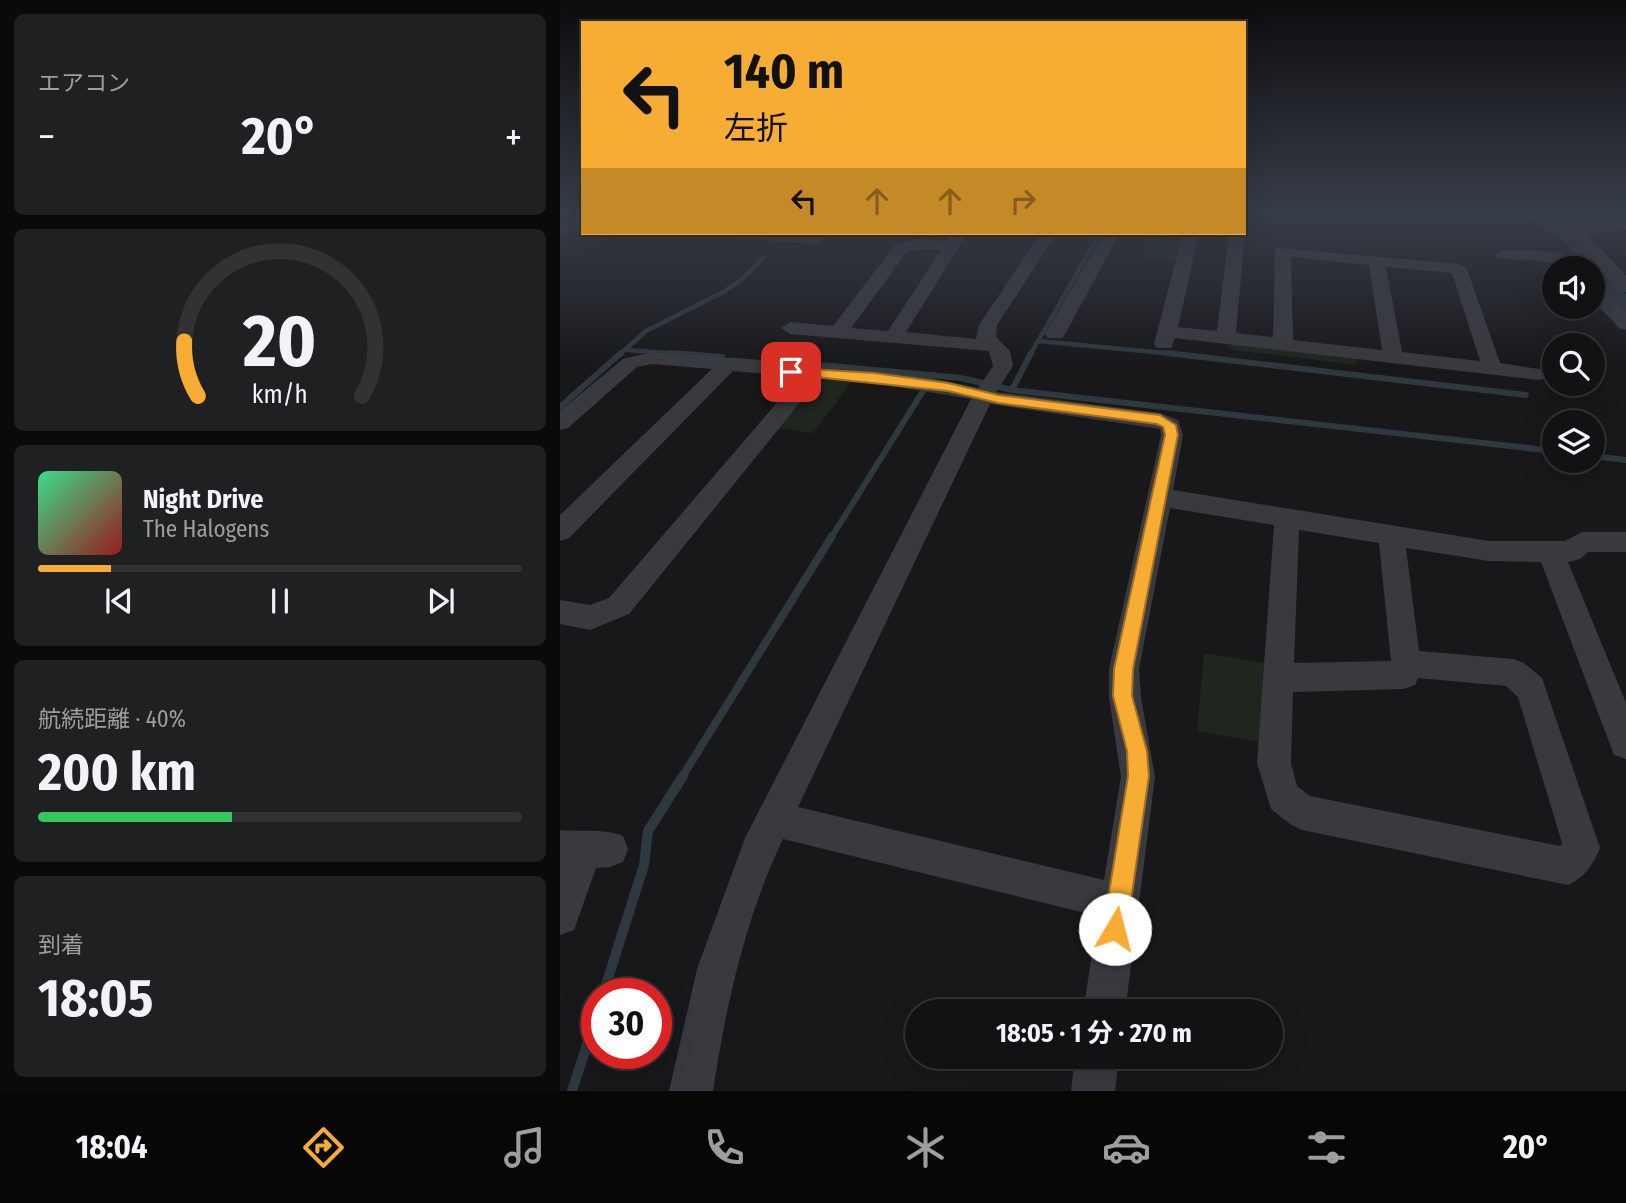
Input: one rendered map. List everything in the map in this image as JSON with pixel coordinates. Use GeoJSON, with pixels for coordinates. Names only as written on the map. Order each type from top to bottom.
{"type":"FeatureCollection","features":[{"type":"Feature","properties":{"kind":"street"},"geometry":{"type":"LineString","coordinates":[[838,333],[887,266]]}},
{"type":"Feature","properties":{"kind":"street"},"geometry":{"type":"LineString","coordinates":[[893,338],[939,266]]}},
{"type":"Feature","properties":{"kind":"street"},"geometry":{"type":"LineString","coordinates":[[691,1091],[699,1040],[721,959],[737,906],[772,819],[1004,361],[1000,351],[986,339],[988,325],[1027,266]]}},
{"type":"Feature","properties":{"kind":"street"},"geometry":{"type":"LineString","coordinates":[[1055,334],[1093,266]]}},
{"type":"Feature","properties":{"kind":"street"},"geometry":{"type":"LineString","coordinates":[[1183,266],[1166,337],[1226,338],[1539,374]]}},
{"type":"Feature","properties":{"kind":"street"},"geometry":{"type":"LineString","coordinates":[[1226,338],[1234,266]]}},
{"type":"Feature","properties":{"kind":"street"},"geometry":{"type":"LineString","coordinates":[[1283,266],[1283,344]]}},
{"type":"Feature","properties":{"kind":"street"},"geometry":{"type":"LineString","coordinates":[[1378,266],[1393,357]]}},
{"type":"Feature","properties":{"kind":"street"},"geometry":{"type":"LineString","coordinates":[[1422,266],[1459,270],[1492,369]]}},
{"type":"Feature","properties":{"kind":"street"},"geometry":{"type":"LineString","coordinates":[[1608,266],[1626,287]]}},
{"type":"Feature","properties":{"kind":"street"},"geometry":{"type":"LineString","coordinates":[[1605,302],[1626,324]]}},
{"type":"Feature","properties":{"kind":"street"},"geometry":{"type":"LineString","coordinates":[[790,328],[994,346]]}},
{"type":"Feature","properties":{"kind":"street"},"geometry":{"type":"LineString","coordinates":[[560,423],[630,363],[640,359],[948,387],[989,388],[1160,420],[1170,425],[1171,435],[1124,669],[1122,696],[1137,751],[1138,776],[1106,999]]}},
{"type":"Feature","properties":{"kind":"street"},"geometry":{"type":"LineString","coordinates":[[560,531],[727,366]]}},
{"type":"Feature","properties":{"kind":"street"},"geometry":{"type":"LineString","coordinates":[[560,612],[586,619],[602,617],[619,606],[813,373]]}},
{"type":"Feature","properties":{"kind":"street"},"geometry":{"type":"LineString","coordinates":[[1159,497],[1489,551],[1571,552],[1582,542],[1626,542]]}},
{"type":"Feature","properties":{"kind":"street"},"geometry":{"type":"LineString","coordinates":[[1287,517],[1274,763],[1283,797],[1302,813],[1568,866],[1582,848],[1531,688],[1513,673],[1406,663]]}},
{"type":"Feature","properties":{"kind":"street"},"geometry":{"type":"LineString","coordinates":[[1278,678],[1404,675],[1406,663],[1391,534]]}},
{"type":"Feature","properties":{"kind":"street"},"geometry":{"type":"LineString","coordinates":[[1550,552],[1626,743]]}},
{"type":"Feature","properties":{"kind":"street"},"geometry":{"type":"LineString","coordinates":[[772,819],[1118,902]]}},
{"type":"Feature","properties":{"kind":"street"},"geometry":{"type":"LineString","coordinates":[[560,916],[585,849]]}},
{"type":"Feature","properties":{"kind":"street"},"geometry":{"type":"LineString","coordinates":[[1093,1091],[1096,1069]]}},
{"type":"Feature","properties":{"kind":"shaded area"},"geometry":{"type":"Polygon","coordinates":[[[1605,269],[1626,295],[1626,316],[1605,294],[1605,269]]]}},
{"type":"Feature","properties":{"kind":"shaded area"},"geometry":{"type":"Polygon","coordinates":[[[1230,341],[1355,356],[1356,365],[1227,349],[1230,341]]]}},
{"type":"Feature","properties":{"kind":"shaded area"},"geometry":{"type":"Polygon","coordinates":[[[827,379],[852,381],[813,433],[776,428],[811,386],[827,379]]]}},
{"type":"Feature","properties":{"kind":"shaded area"},"geometry":{"type":"Polygon","coordinates":[[[1204,653],[1270,664],[1265,743],[1197,731],[1204,653]]]}},
{"type":"Feature","properties":{"kind":"waterway"},"geometry":{"type":"LineString","coordinates":[[619,355],[646,331],[725,291],[755,266]]}},
{"type":"Feature","properties":{"kind":"waterway"},"geometry":{"type":"LineString","coordinates":[[1038,341],[1081,266]]}},
{"type":"Feature","properties":{"kind":"waterway"},"geometry":{"type":"LineString","coordinates":[[1030,355],[1038,341]]}},
{"type":"Feature","properties":{"kind":"waterway"},"geometry":{"type":"LineString","coordinates":[[1038,341],[1180,355]]}},
{"type":"Feature","properties":{"kind":"waterway"},"geometry":{"type":"LineString","coordinates":[[628,350],[694,355]]}},
{"type":"Feature","properties":{"kind":"waterway"},"geometry":{"type":"LineString","coordinates":[[560,407],[621,353]]}},
{"type":"Feature","properties":{"kind":"waterway"},"geometry":{"type":"LineString","coordinates":[[671,353],[722,357]]}},
{"type":"Feature","properties":{"kind":"waterway"},"geometry":{"type":"LineString","coordinates":[[1012,390],[1031,353]]}},
{"type":"Feature","properties":{"kind":"waterway"},"geometry":{"type":"LineString","coordinates":[[1167,353],[1180,355]]}},
{"type":"Feature","properties":{"kind":"waterway"},"geometry":{"type":"LineString","coordinates":[[1180,355],[1185,355]]}},
{"type":"Feature","properties":{"kind":"waterway"},"geometry":{"type":"LineString","coordinates":[[1180,355],[1526,395]]}},
{"type":"Feature","properties":{"kind":"waterway"},"geometry":{"type":"LineString","coordinates":[[800,363],[933,375]]}},
{"type":"Feature","properties":{"kind":"waterway"},"geometry":{"type":"LineString","coordinates":[[831,538],[933,375]]}},
{"type":"Feature","properties":{"kind":"waterway"},"geometry":{"type":"LineString","coordinates":[[933,375],[961,378],[1012,390]]}},
{"type":"Feature","properties":{"kind":"waterway"},"geometry":{"type":"LineString","coordinates":[[1012,390],[1542,450]]}},
{"type":"Feature","properties":{"kind":"waterway"},"geometry":{"type":"LineString","coordinates":[[1605,458],[1626,460]]}},
{"type":"Feature","properties":{"kind":"waterway"},"geometry":{"type":"LineString","coordinates":[[682,777],[832,536]]}},
{"type":"Feature","properties":{"kind":"waterway"},"geometry":{"type":"LineString","coordinates":[[608,978],[644,865],[648,831],[683,776]]}},
{"type":"Feature","properties":{"kind":"waterway"},"geometry":{"type":"LineString","coordinates":[[572,1091],[581,1063]]}},
{"type":"Feature","properties":{"kind":"route"},"geometry":{"type":"LineString","coordinates":[[791,372],[874,377],[948,387],[998,399],[1160,420],[1170,425],[1171,435],[1124,669],[1122,696],[1137,751],[1138,776],[1115,929]]}}]}
